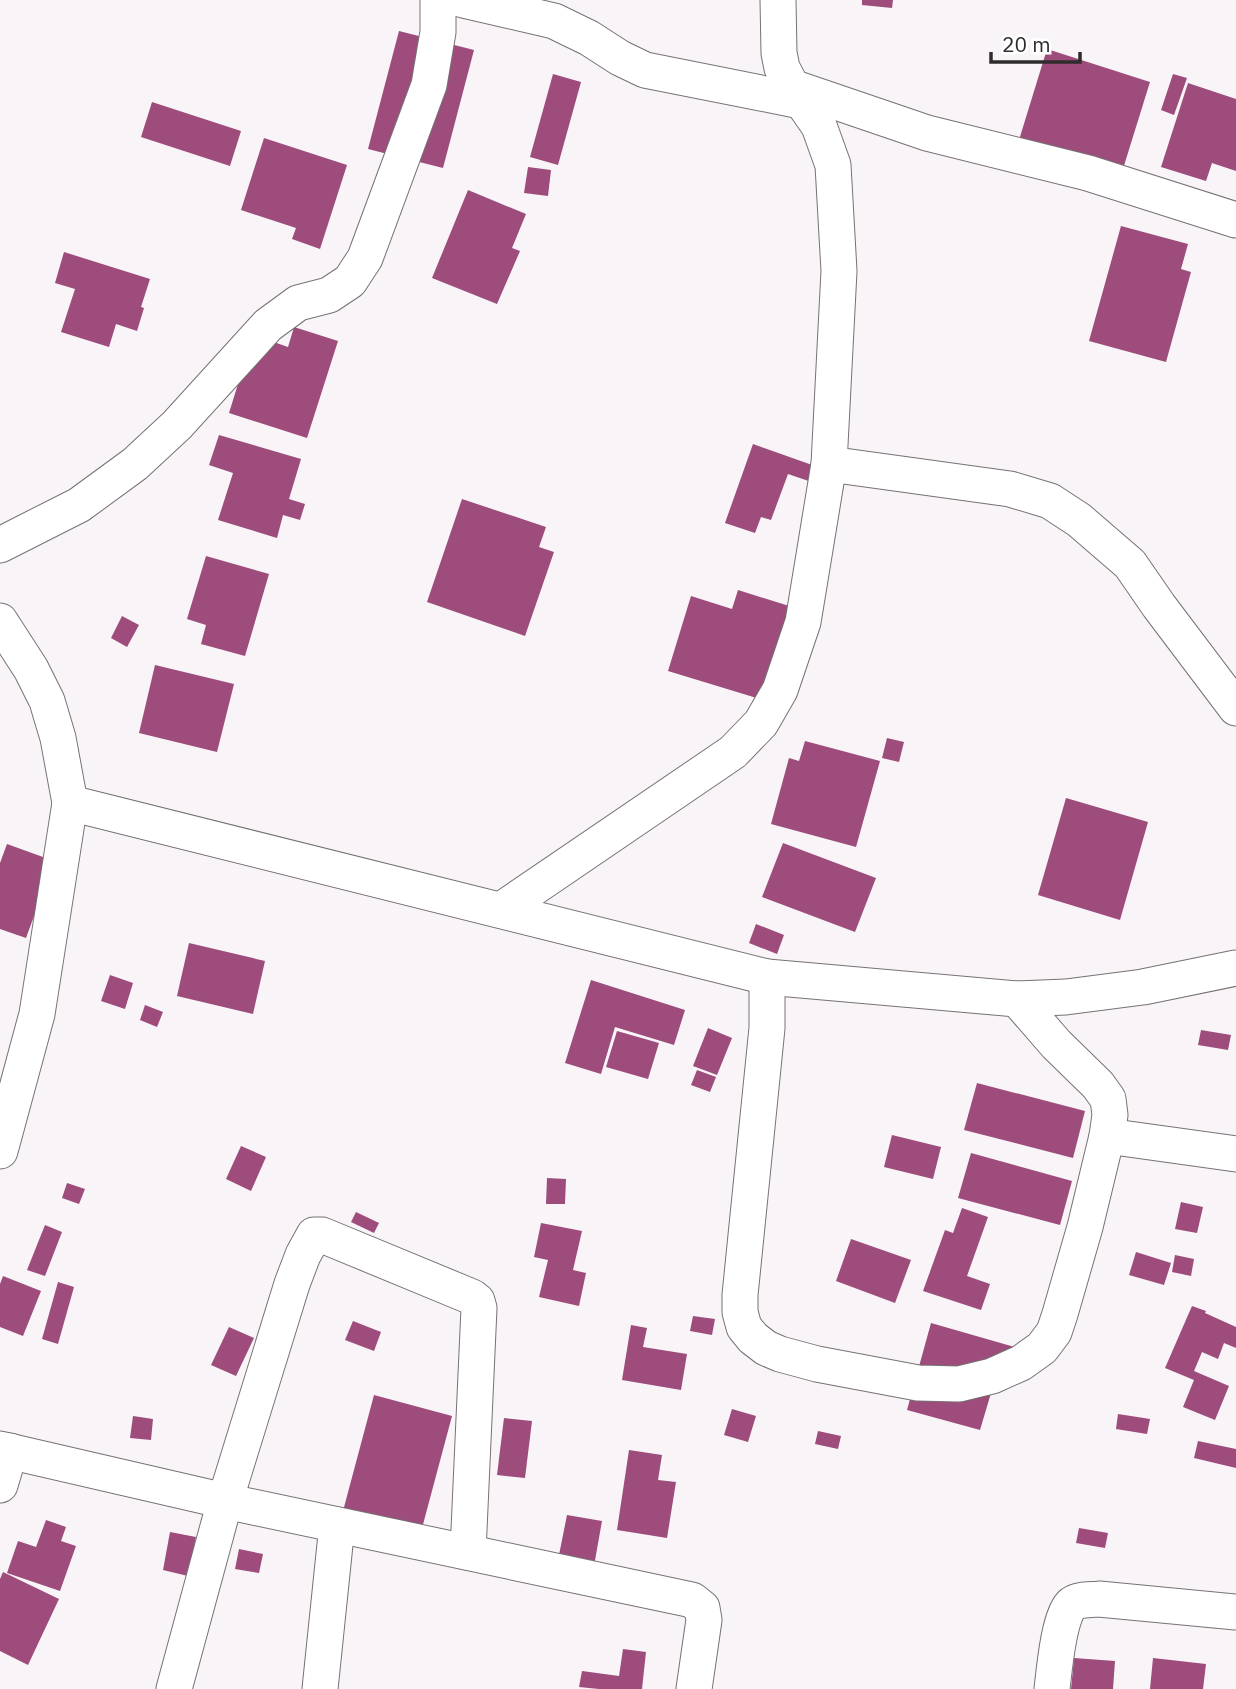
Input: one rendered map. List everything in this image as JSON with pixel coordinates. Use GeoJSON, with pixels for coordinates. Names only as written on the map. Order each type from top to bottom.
{"type":"FeatureCollection","features":[{"type":"Feature","properties":{"kind":"street"},"geometry":{"type":"LineString","coordinates":[[0,545],[79,505],[135,464],[177,425],[268,325],[298,303],[329,295],[350,281],[365,258],[429,85],[438,32],[438,0]]}},
{"type":"Feature","properties":{"kind":"street"},"geometry":{"type":"LineString","coordinates":[[463,0],[554,21],[645,70],[797,94],[927,133],[1088,173],[1236,220]]}},
{"type":"Feature","properties":{"kind":"street"},"geometry":{"type":"LineString","coordinates":[[501,910],[733,752],[761,723],[780,690],[803,622],[829,464],[839,271],[833,165],[819,126],[782,68],[779,53],[778,0]]}},
{"type":"Feature","properties":{"kind":"street"},"geometry":{"type":"LineString","coordinates":[[829,464],[1010,489],[1049,501],[1079,520],[1130,564],[1236,708]]}},
{"type":"Feature","properties":{"kind":"street"},"geometry":{"type":"LineString","coordinates":[[0,621],[31,669],[47,701],[58,738],[70,803],[37,1014],[0,1151]]}},
{"type":"Feature","properties":{"kind":"street"},"geometry":{"type":"LineString","coordinates":[[70,803],[767,977],[1017,999],[1066,997],[1143,987],[1236,968]]}},
{"type":"Feature","properties":{"kind":"street"},"geometry":{"type":"LineString","coordinates":[[767,977],[767,1028],[740,1295],[740,1312],[744,1327],[766,1348],[780,1354],[817,1364],[918,1383],[959,1384],[992,1376],[1021,1363],[1042,1348],[1054,1332],[1085,1227],[1107,1136],[1110,1115],[1108,1099],[1098,1084],[1056,1044],[1017,999]]}},
{"type":"Feature","properties":{"kind":"street"},"geometry":{"type":"LineString","coordinates":[[1107,1136],[1236,1154]]}},
{"type":"Feature","properties":{"kind":"street"},"geometry":{"type":"LineString","coordinates":[[174,1689],[225,1501],[292,1284],[309,1241],[314,1235],[322,1235],[477,1301],[479,1308],[468,1552]]}},
{"type":"Feature","properties":{"kind":"street"},"geometry":{"type":"LineString","coordinates":[[0,1485],[5,1450],[225,1501],[692,1600],[702,1608],[704,1620],[694,1689]]}},
{"type":"Feature","properties":{"kind":"street"},"geometry":{"type":"LineString","coordinates":[[320,1689],[337,1525]]}},
{"type":"Feature","properties":{"kind":"street"},"geometry":{"type":"LineString","coordinates":[[1052,1689],[1061,1626],[1072,1604],[1099,1599],[1236,1612]]}},
{"type":"Feature","properties":{"kind":"building"},"geometry":{"type":"Polygon","coordinates":[[[862,0],[893,0],[892,8],[862,5],[862,0]]]}},
{"type":"Feature","properties":{"kind":"building"},"geometry":{"type":"Polygon","coordinates":[[[399,31],[474,50],[443,168],[368,149],[399,31]]]}},
{"type":"Feature","properties":{"kind":"building"},"geometry":{"type":"Polygon","coordinates":[[[1047,49],[1150,82],[1122,172],[1019,140],[1047,49]]]}},
{"type":"Feature","properties":{"kind":"building"},"geometry":{"type":"Polygon","coordinates":[[[553,74],[581,82],[558,165],[530,157],[553,74]]]}},
{"type":"Feature","properties":{"kind":"building"},"geometry":{"type":"Polygon","coordinates":[[[1173,74],[1187,78],[1174,115],[1161,110],[1173,74]]]}},
{"type":"Feature","properties":{"kind":"building"},"geometry":{"type":"Polygon","coordinates":[[[1188,83],[1236,99],[1236,171],[1212,163],[1206,181],[1161,167],[1188,83]]]}},
{"type":"Feature","properties":{"kind":"building"},"geometry":{"type":"Polygon","coordinates":[[[152,102],[241,131],[230,166],[141,137],[152,102]]]}},
{"type":"Feature","properties":{"kind":"building"},"geometry":{"type":"Polygon","coordinates":[[[264,138],[347,165],[320,249],[292,239],[296,228],[241,210],[264,138]]]}},
{"type":"Feature","properties":{"kind":"building"},"geometry":{"type":"Polygon","coordinates":[[[528,167],[551,170],[548,196],[524,193],[528,167]]]}},
{"type":"Feature","properties":{"kind":"building"},"geometry":{"type":"Polygon","coordinates":[[[468,190],[526,214],[512,248],[520,251],[497,304],[432,278],[468,190]]]}},
{"type":"Feature","properties":{"kind":"building"},"geometry":{"type":"Polygon","coordinates":[[[1121,226],[1188,244],[1181,269],[1191,272],[1166,362],[1089,341],[1121,226]]]}},
{"type":"Feature","properties":{"kind":"building"},"geometry":{"type":"Polygon","coordinates":[[[64,252],[150,279],[137,331],[116,324],[109,347],[61,332],[75,289],[55,283],[64,252]]]}},
{"type":"Feature","properties":{"kind":"building"},"geometry":{"type":"Polygon","coordinates":[[[294,327],[338,341],[307,438],[229,413],[247,355],[265,339],[288,347],[294,327]]]}},
{"type":"Feature","properties":{"kind":"building"},"geometry":{"type":"Polygon","coordinates":[[[219,435],[301,459],[289,499],[305,504],[300,520],[283,515],[277,538],[218,520],[233,473],[209,465],[219,435]]]}},
{"type":"Feature","properties":{"kind":"building"},"geometry":{"type":"Polygon","coordinates":[[[753,444],[846,477],[841,492],[788,474],[771,520],[761,517],[755,533],[725,523],[753,444]]]}},
{"type":"Feature","properties":{"kind":"building"},"geometry":{"type":"Polygon","coordinates":[[[462,499],[546,527],[539,547],[554,552],[525,636],[427,602],[462,499]]]}},
{"type":"Feature","properties":{"kind":"building"},"geometry":{"type":"Polygon","coordinates":[[[206,556],[269,574],[245,656],[201,644],[206,625],[187,619],[206,556]]]}},
{"type":"Feature","properties":{"kind":"building"},"geometry":{"type":"Polygon","coordinates":[[[738,590],[802,610],[773,703],[668,671],[691,596],[732,609],[738,590]]]}},
{"type":"Feature","properties":{"kind":"building"},"geometry":{"type":"Polygon","coordinates":[[[122,616],[139,625],[127,647],[111,638],[122,616]]]}},
{"type":"Feature","properties":{"kind":"building"},"geometry":{"type":"Polygon","coordinates":[[[155,665],[234,684],[217,752],[139,733],[155,665]]]}},
{"type":"Feature","properties":{"kind":"building"},"geometry":{"type":"Polygon","coordinates":[[[887,738],[904,742],[899,762],[882,758],[887,738]]]}},
{"type":"Feature","properties":{"kind":"building"},"geometry":{"type":"Polygon","coordinates":[[[805,741],[880,761],[856,847],[771,824],[789,758],[799,761],[805,741]]]}},
{"type":"Feature","properties":{"kind":"building"},"geometry":{"type":"Polygon","coordinates":[[[1066,798],[1148,822],[1120,920],[1038,895],[1066,798]]]}},
{"type":"Feature","properties":{"kind":"building"},"geometry":{"type":"Polygon","coordinates":[[[783,843],[876,878],[855,932],[762,897],[783,843]]]}},
{"type":"Feature","properties":{"kind":"building"},"geometry":{"type":"Polygon","coordinates":[[[7,844],[54,861],[26,938],[0,929],[0,863],[7,844]]]}},
{"type":"Feature","properties":{"kind":"building"},"geometry":{"type":"Polygon","coordinates":[[[756,924],[784,935],[777,954],[749,943],[756,924]]]}},
{"type":"Feature","properties":{"kind":"building"},"geometry":{"type":"Polygon","coordinates":[[[189,943],[265,961],[253,1014],[177,996],[189,943]]]}},
{"type":"Feature","properties":{"kind":"building"},"geometry":{"type":"Polygon","coordinates":[[[110,975],[133,983],[125,1009],[101,1001],[110,975]]]}},
{"type":"Feature","properties":{"kind":"building"},"geometry":{"type":"Polygon","coordinates":[[[591,980],[685,1010],[674,1045],[615,1027],[601,1074],[565,1063],[591,980]]]}},
{"type":"Feature","properties":{"kind":"building"},"geometry":{"type":"Polygon","coordinates":[[[145,1005],[163,1012],[157,1027],[140,1020],[145,1005]]]}},
{"type":"Feature","properties":{"kind":"building"},"geometry":{"type":"Polygon","coordinates":[[[708,1028],[732,1038],[717,1075],[693,1066],[708,1028]]]}},
{"type":"Feature","properties":{"kind":"building"},"geometry":{"type":"Polygon","coordinates":[[[1201,1030],[1231,1035],[1228,1050],[1198,1045],[1201,1030]]]}},
{"type":"Feature","properties":{"kind":"building"},"geometry":{"type":"Polygon","coordinates":[[[617,1031],[659,1043],[648,1079],[606,1067],[617,1031]]]}},
{"type":"Feature","properties":{"kind":"building"},"geometry":{"type":"Polygon","coordinates":[[[697,1070],[716,1077],[710,1092],[691,1085],[697,1070]]]}},
{"type":"Feature","properties":{"kind":"building"},"geometry":{"type":"Polygon","coordinates":[[[977,1083],[1085,1111],[1073,1158],[964,1130],[977,1083]]]}},
{"type":"Feature","properties":{"kind":"building"},"geometry":{"type":"Polygon","coordinates":[[[892,1135],[941,1147],[933,1179],[884,1167],[892,1135]]]}},
{"type":"Feature","properties":{"kind":"building"},"geometry":{"type":"Polygon","coordinates":[[[241,1146],[266,1157],[251,1191],[226,1179],[241,1146]]]}},
{"type":"Feature","properties":{"kind":"building"},"geometry":{"type":"Polygon","coordinates":[[[971,1153],[1072,1181],[1060,1225],[958,1198],[971,1153]]]}},
{"type":"Feature","properties":{"kind":"building"},"geometry":{"type":"Polygon","coordinates":[[[547,1178],[566,1179],[565,1204],[546,1204],[547,1178]]]}},
{"type":"Feature","properties":{"kind":"building"},"geometry":{"type":"Polygon","coordinates":[[[67,1183],[85,1189],[79,1204],[62,1198],[67,1183]]]}},
{"type":"Feature","properties":{"kind":"building"},"geometry":{"type":"Polygon","coordinates":[[[1181,1202],[1203,1207],[1197,1233],[1175,1229],[1181,1202]]]}},
{"type":"Feature","properties":{"kind":"building"},"geometry":{"type":"Polygon","coordinates":[[[962,1208],[988,1217],[967,1276],[990,1284],[981,1310],[923,1291],[945,1230],[953,1233],[962,1208]]]}},
{"type":"Feature","properties":{"kind":"building"},"geometry":{"type":"Polygon","coordinates":[[[356,1212],[379,1223],[374,1233],[351,1222],[356,1212]]]}},
{"type":"Feature","properties":{"kind":"building"},"geometry":{"type":"Polygon","coordinates":[[[541,1223],[582,1231],[573,1270],[586,1273],[579,1306],[539,1297],[548,1260],[534,1257],[541,1223]]]}},
{"type":"Feature","properties":{"kind":"building"},"geometry":{"type":"Polygon","coordinates":[[[45,1225],[62,1232],[45,1276],[27,1270],[45,1225]]]}},
{"type":"Feature","properties":{"kind":"building"},"geometry":{"type":"Polygon","coordinates":[[[851,1239],[911,1260],[895,1303],[836,1281],[851,1239]]]}},
{"type":"Feature","properties":{"kind":"building"},"geometry":{"type":"Polygon","coordinates":[[[1136,1252],[1171,1263],[1164,1285],[1129,1275],[1136,1252]]]}},
{"type":"Feature","properties":{"kind":"building"},"geometry":{"type":"Polygon","coordinates":[[[1175,1255],[1194,1259],[1191,1276],[1172,1272],[1175,1255]]]}},
{"type":"Feature","properties":{"kind":"building"},"geometry":{"type":"Polygon","coordinates":[[[3,1276],[41,1291],[23,1336],[0,1327],[0,1284],[3,1276]]]}},
{"type":"Feature","properties":{"kind":"building"},"geometry":{"type":"Polygon","coordinates":[[[58,1282],[74,1287],[58,1344],[42,1339],[58,1282]]]}},
{"type":"Feature","properties":{"kind":"building"},"geometry":{"type":"Polygon","coordinates":[[[1192,1306],[1236,1327],[1236,1348],[1224,1343],[1218,1359],[1202,1352],[1194,1371],[1229,1386],[1215,1420],[1183,1407],[1194,1380],[1165,1368],[1192,1306]]]}},
{"type":"Feature","properties":{"kind":"building"},"geometry":{"type":"Polygon","coordinates":[[[693,1316],[715,1319],[712,1335],[690,1331],[693,1316]]]}},
{"type":"Feature","properties":{"kind":"building"},"geometry":{"type":"Polygon","coordinates":[[[353,1321],[381,1332],[374,1351],[345,1340],[353,1321]]]}},
{"type":"Feature","properties":{"kind":"building"},"geometry":{"type":"Polygon","coordinates":[[[931,1323],[1018,1348],[994,1383],[980,1430],[907,1410],[931,1323]]]}},
{"type":"Feature","properties":{"kind":"building"},"geometry":{"type":"Polygon","coordinates":[[[631,1325],[647,1328],[643,1347],[687,1354],[681,1390],[622,1380],[631,1325]]]}},
{"type":"Feature","properties":{"kind":"building"},"geometry":{"type":"Polygon","coordinates":[[[229,1327],[254,1338],[236,1376],[211,1365],[229,1327]]]}},
{"type":"Feature","properties":{"kind":"building"},"geometry":{"type":"Polygon","coordinates":[[[374,1395],[452,1416],[421,1532],[343,1511],[374,1395]]]}},
{"type":"Feature","properties":{"kind":"building"},"geometry":{"type":"Polygon","coordinates":[[[732,1409],[756,1416],[748,1442],[724,1435],[732,1409]]]}},
{"type":"Feature","properties":{"kind":"building"},"geometry":{"type":"Polygon","coordinates":[[[1118,1414],[1150,1419],[1147,1434],[1116,1429],[1118,1414]]]}},
{"type":"Feature","properties":{"kind":"building"},"geometry":{"type":"Polygon","coordinates":[[[133,1416],[153,1419],[151,1440],[130,1438],[133,1416]]]}},
{"type":"Feature","properties":{"kind":"building"},"geometry":{"type":"Polygon","coordinates":[[[504,1418],[532,1421],[525,1478],[497,1475],[504,1418]]]}},
{"type":"Feature","properties":{"kind":"building"},"geometry":{"type":"Polygon","coordinates":[[[818,1431],[841,1436],[838,1449],[815,1444],[818,1431]]]}},
{"type":"Feature","properties":{"kind":"building"},"geometry":{"type":"Polygon","coordinates":[[[1198,1441],[1236,1449],[1236,1468],[1194,1458],[1198,1441]]]}},
{"type":"Feature","properties":{"kind":"building"},"geometry":{"type":"Polygon","coordinates":[[[629,1450],[662,1455],[658,1480],[676,1482],[667,1538],[617,1530],[629,1450]]]}},
{"type":"Feature","properties":{"kind":"building"},"geometry":{"type":"Polygon","coordinates":[[[567,1515],[602,1521],[594,1566],[558,1560],[567,1515]]]}},
{"type":"Feature","properties":{"kind":"building"},"geometry":{"type":"Polygon","coordinates":[[[46,1520],[66,1527],[61,1541],[76,1546],[60,1591],[7,1573],[18,1541],[36,1547],[46,1520]]]}},
{"type":"Feature","properties":{"kind":"building"},"geometry":{"type":"Polygon","coordinates":[[[1079,1528],[1108,1533],[1105,1548],[1076,1543],[1079,1528]]]}},
{"type":"Feature","properties":{"kind":"building"},"geometry":{"type":"Polygon","coordinates":[[[170,1532],[196,1537],[188,1576],[163,1570],[170,1532]]]}},
{"type":"Feature","properties":{"kind":"building"},"geometry":{"type":"Polygon","coordinates":[[[239,1549],[263,1554],[259,1573],[235,1569],[239,1549]]]}},
{"type":"Feature","properties":{"kind":"building"},"geometry":{"type":"Polygon","coordinates":[[[3,1572],[59,1599],[28,1665],[0,1651],[0,1579],[3,1572]]]}},
{"type":"Feature","properties":{"kind":"building"},"geometry":{"type":"Polygon","coordinates":[[[623,1649],[646,1652],[642,1689],[579,1687],[582,1671],[619,1676],[623,1649]]]}},
{"type":"Feature","properties":{"kind":"building"},"geometry":{"type":"Polygon","coordinates":[[[1074,1658],[1115,1661],[1113,1689],[1071,1689],[1074,1658]]]}},
{"type":"Feature","properties":{"kind":"building"},"geometry":{"type":"Polygon","coordinates":[[[1153,1658],[1206,1664],[1203,1689],[1150,1689],[1153,1658]]]}}]}
